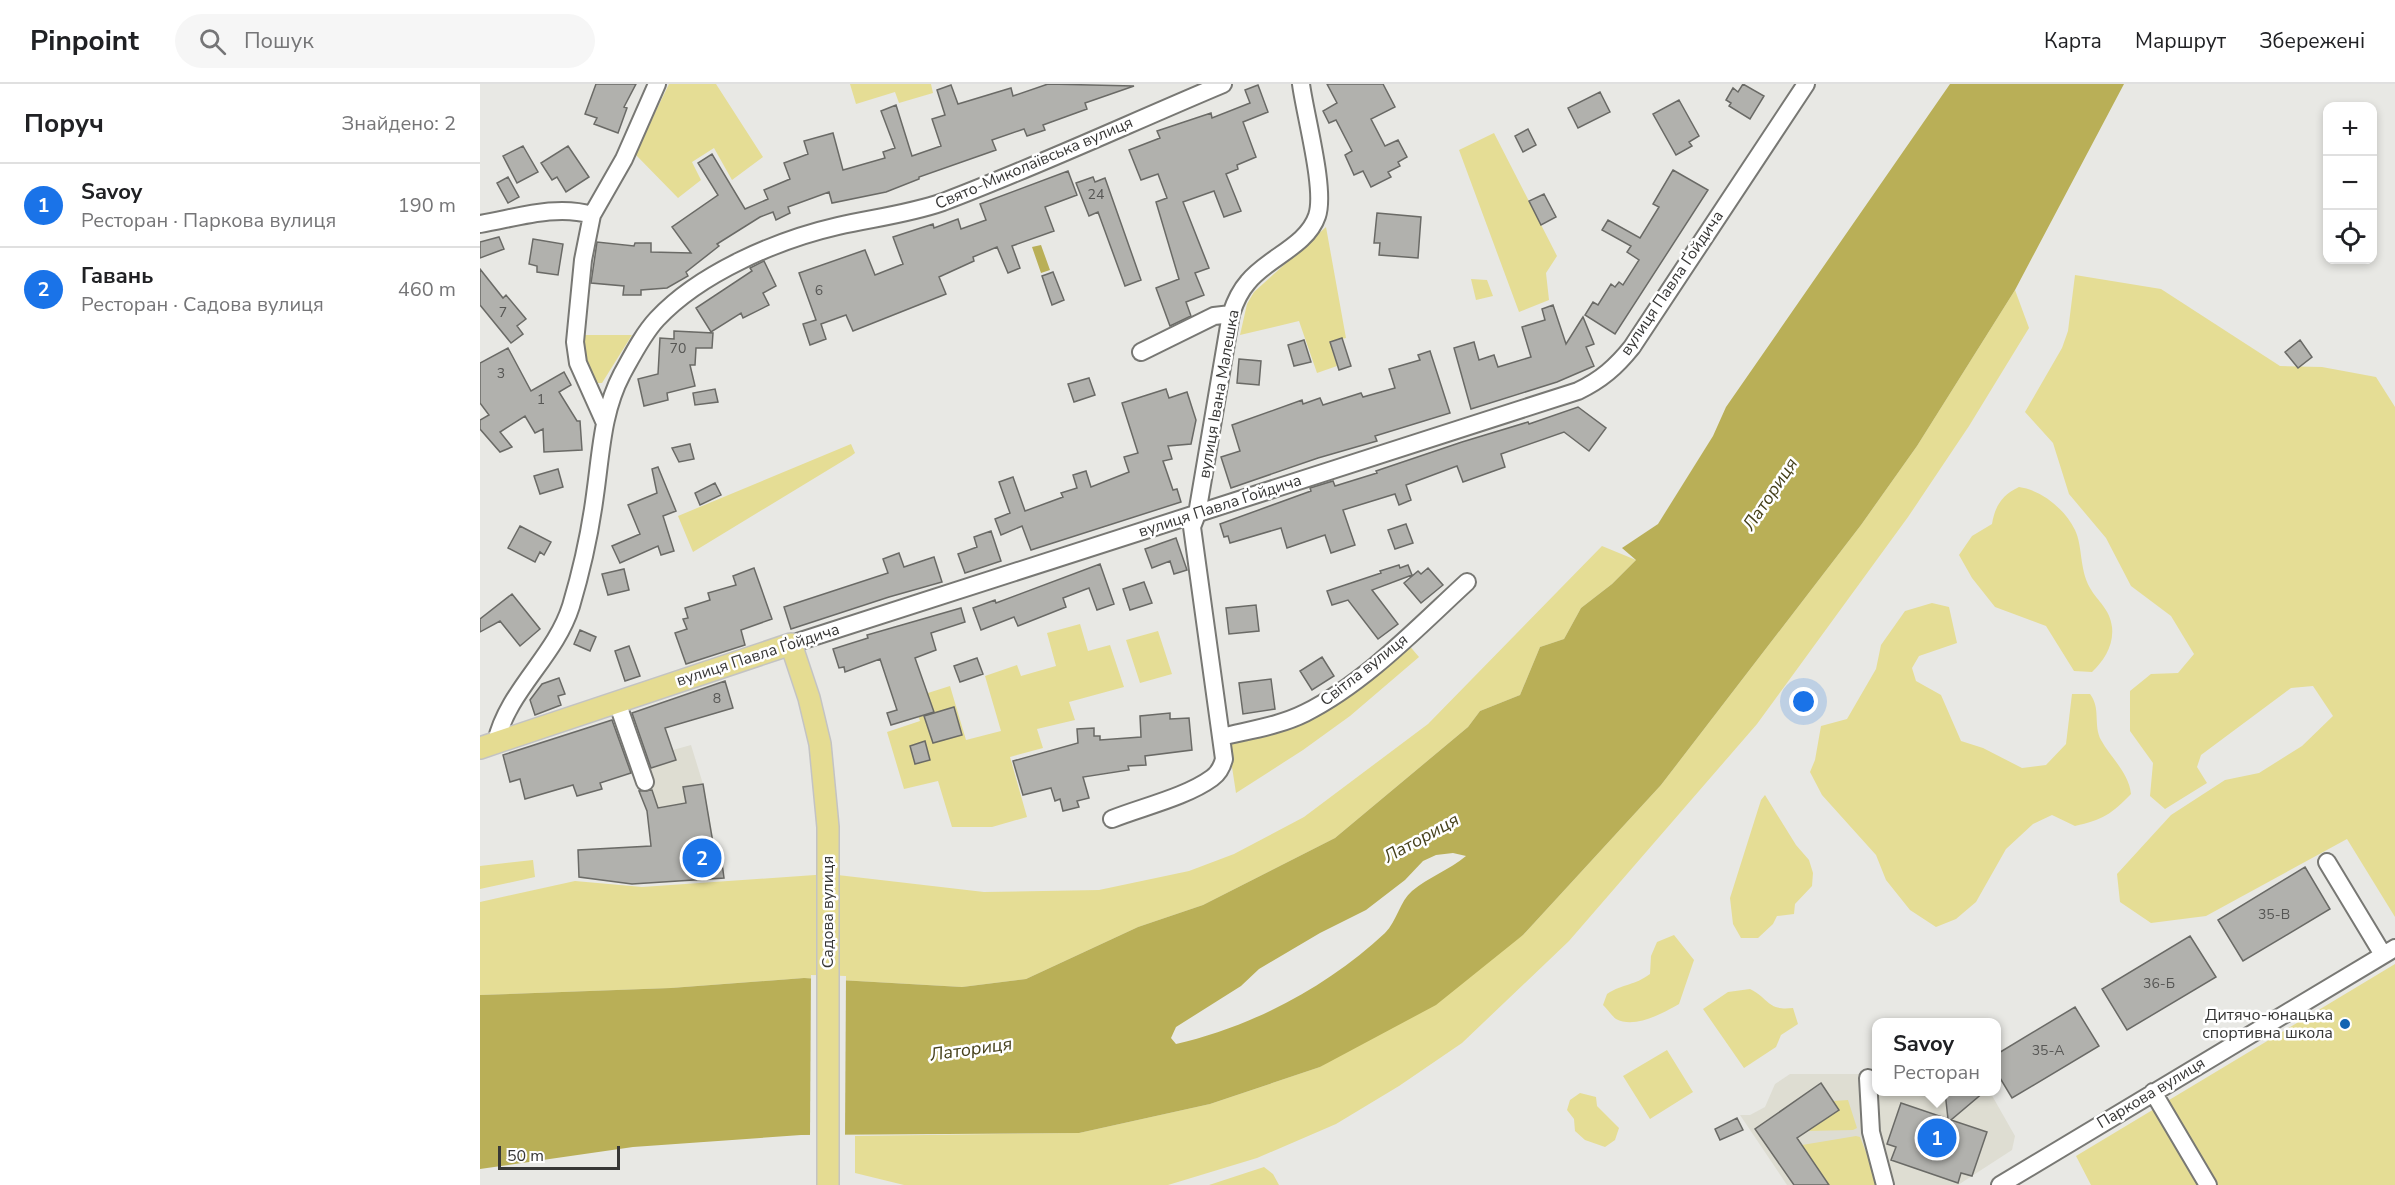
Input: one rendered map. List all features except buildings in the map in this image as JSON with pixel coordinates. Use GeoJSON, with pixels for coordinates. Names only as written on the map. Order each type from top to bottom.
{"type":"FeatureCollection","features":[{"type":"Feature","properties":{"kind":"main road","name":"вулиця Павла Ґойдича"},"geometry":{"type":"LineString","coordinates":[[488,745],[791,644]]}},
{"type":"Feature","properties":{"kind":"main road","name":"Садова вулиця"},"geometry":{"type":"LineString","coordinates":[[791,644],[809,698],[820,744],[828,826],[828,1185]]}},
{"type":"Feature","properties":{"kind":"street","name":"Свято-Миколаївська вулиця"},"geometry":{"type":"LineString","coordinates":[[488,745],[504,714],[552,650],[567,620],[588,540],[604,421],[621,377],[656,320],[691,290],[741,261],[792,239],[835,227],[922,210],[988,185],[1223,84]]}},
{"type":"Feature","properties":{"kind":"street","name":"вулиця Івана Малешка"},"geometry":{"type":"LineString","coordinates":[[1221,737],[1192,527],[1197,514],[1231,314],[1236,298],[1248,280],[1299,240],[1317,216],[1319,191],[1301,84]]}},
{"type":"Feature","properties":{"kind":"street","name":"вулиця Павла Ґойдича"},"geometry":{"type":"LineString","coordinates":[[791,644],[1578,391],[1597,382],[1616,366],[1632,347],[1754,158],[1806,84]]}},
{"type":"Feature","properties":{"kind":"street"},"geometry":{"type":"LineString","coordinates":[[604,421],[578,363],[575,342],[578,295],[592,215],[624,159],[656,85]]}},
{"type":"Feature","properties":{"kind":"street"},"geometry":{"type":"LineString","coordinates":[[480,224],[558,210],[575,210],[592,215]]}},
{"type":"Feature","properties":{"kind":"street"},"geometry":{"type":"LineString","coordinates":[[1142,352],[1214,316],[1231,314]]}},
{"type":"Feature","properties":{"kind":"street","name":"Світла вулиця"},"geometry":{"type":"LineString","coordinates":[[1221,737],[1281,723],[1328,700],[1394,649],[1467,582]]}},
{"type":"Feature","properties":{"kind":"street"},"geometry":{"type":"LineString","coordinates":[[618,702],[645,782]]}},
{"type":"Feature","properties":{"kind":"street"},"geometry":{"type":"LineString","coordinates":[[1112,819],[1213,778],[1221,769],[1224,759],[1221,737]]}},
{"type":"Feature","properties":{"kind":"street"},"geometry":{"type":"LineString","coordinates":[[2327,862],[2388,950]]}},
{"type":"Feature","properties":{"kind":"street","name":"Паркова вулиця"},"geometry":{"type":"LineString","coordinates":[[2000,1185],[2388,950]]}},
{"type":"Feature","properties":{"kind":"street"},"geometry":{"type":"LineString","coordinates":[[1868,1078],[1871,1132],[1885,1185]]}},
{"type":"Feature","properties":{"kind":"street"},"geometry":{"type":"LineString","coordinates":[[2153,1092],[2208,1185]]}},
{"type":"Feature","properties":{"kind":"shaded area"},"geometry":{"type":"Polygon","coordinates":[[[669,84],[716,84],[763,157],[732,180],[714,148],[692,162],[701,180],[678,198],[635,154],[669,84]]]}},
{"type":"Feature","properties":{"kind":"shaded area"},"geometry":{"type":"Polygon","coordinates":[[[850,84],[931,84],[933,93],[899,103],[895,92],[856,104],[850,84]]]}},
{"type":"Feature","properties":{"kind":"shaded area"},"geometry":{"type":"Polygon","coordinates":[[[1494,133],[1557,256],[1546,273],[1549,300],[1519,312],[1459,150],[1494,133]]]}},
{"type":"Feature","properties":{"kind":"shaded area"},"geometry":{"type":"Polygon","coordinates":[[[1326,227],[1346,338],[1330,342],[1337,366],[1317,373],[1299,321],[1240,335],[1247,304],[1254,292],[1326,227]]]}},
{"type":"Feature","properties":{"kind":"shaded area"},"geometry":{"type":"Polygon","coordinates":[[[2075,275],[2161,289],[2280,366],[2322,367],[2376,377],[2395,407],[2395,917],[2347,839],[2206,916],[2151,923],[2120,902],[2117,874],[2171,815],[2225,780],[2259,773],[2302,746],[2333,716],[2313,686],[2291,688],[2201,755],[2197,767],[2207,783],[2165,809],[2150,796],[2153,763],[2130,731],[2130,691],[2151,674],[2178,673],[2194,654],[2171,616],[2131,586],[2106,538],[2069,494],[2053,443],[2025,412],[2062,348],[2068,331],[2075,275]]]}},
{"type":"Feature","properties":{"kind":"shaded area"},"geometry":{"type":"Polygon","coordinates":[[[1471,279],[1487,280],[1493,296],[1476,300],[1471,279]]]}},
{"type":"Feature","properties":{"kind":"shaded area"},"geometry":{"type":"Polygon","coordinates":[[[2015,290],[2029,328],[1969,426],[1908,517],[1757,724],[1569,941],[1462,1043],[1399,1086],[1336,1124],[1257,1158],[1168,1185],[904,1185],[855,1173],[855,1136],[1079,1133],[1210,1104],[1320,1067],[1523,935],[1661,785],[1861,525],[1917,446],[2015,290]]]}},
{"type":"Feature","properties":{"kind":"shaded area"},"geometry":{"type":"Polygon","coordinates":[[[584,335],[632,335],[602,383],[594,383],[585,359],[584,335]]]}},
{"type":"Feature","properties":{"kind":"shaded area"},"geometry":{"type":"Polygon","coordinates":[[[851,444],[855,453],[851,456],[693,552],[678,516],[851,444]]]}},
{"type":"Feature","properties":{"kind":"shaded area"},"geometry":{"type":"Polygon","coordinates":[[[2019,487],[2044,496],[2071,522],[2079,543],[2090,588],[2109,615],[2112,627],[2110,646],[2104,658],[2092,672],[2074,671],[2046,626],[1995,607],[1972,578],[1959,555],[1972,536],[1992,524],[1997,506],[2004,497],[2019,487]]]}},
{"type":"Feature","properties":{"kind":"shaded area"},"geometry":{"type":"Polygon","coordinates":[[[1602,546],[1636,560],[1612,584],[1581,608],[1564,639],[1540,647],[1520,695],[1480,711],[1468,727],[1335,838],[1203,905],[1138,927],[1026,979],[962,987],[804,978],[671,988],[480,995],[480,902],[575,881],[642,887],[829,874],[984,892],[1099,890],[1189,871],[1234,854],[1304,817],[1428,724],[1602,546]]]}},
{"type":"Feature","properties":{"kind":"shaded area"},"geometry":{"type":"Polygon","coordinates":[[[1932,603],[1949,607],[1957,643],[1919,656],[1912,668],[1916,681],[1941,695],[1961,741],[1983,748],[2022,768],[2046,765],[2066,744],[2072,694],[2090,694],[2095,705],[2097,728],[2101,740],[2127,779],[2131,794],[2118,807],[2092,821],[2075,826],[2052,815],[2033,824],[2006,849],[1976,902],[1956,919],[1936,927],[1910,910],[1886,880],[1876,855],[1822,795],[1810,772],[1815,760],[1821,726],[1847,719],[1876,669],[1881,645],[1905,611],[1932,603]]]}},
{"type":"Feature","properties":{"kind":"shaded area"},"geometry":{"type":"Polygon","coordinates":[[[1080,624],[1088,651],[1110,645],[1124,687],[1069,702],[1075,720],[1037,729],[1043,748],[1010,757],[1027,817],[992,827],[952,827],[938,781],[904,789],[887,732],[920,721],[912,698],[950,686],[966,740],[1001,731],[985,676],[1017,665],[1021,676],[1056,666],[1047,633],[1080,624]]]}},
{"type":"Feature","properties":{"kind":"shaded area"},"geometry":{"type":"Polygon","coordinates":[[[1158,631],[1172,674],[1140,683],[1126,640],[1158,631]]]}},
{"type":"Feature","properties":{"kind":"shaded area"},"geometry":{"type":"Polygon","coordinates":[[[1407,643],[1419,657],[1350,716],[1303,750],[1236,793],[1228,741],[1305,718],[1407,643]]]}},
{"type":"Feature","properties":{"kind":"shaded area"},"geometry":{"type":"Polygon","coordinates":[[[669,741],[673,750],[691,745],[703,784],[714,842],[652,847],[647,811],[631,769],[643,758],[653,755],[650,747],[669,741]]]}},
{"type":"Feature","properties":{"kind":"shaded area"},"geometry":{"type":"Polygon","coordinates":[[[1765,795],[1796,845],[1809,860],[1813,873],[1812,886],[1795,904],[1794,914],[1777,916],[1773,924],[1758,938],[1741,938],[1733,924],[1730,898],[1761,800],[1765,795]]]}},
{"type":"Feature","properties":{"kind":"shaded area"},"geometry":{"type":"Polygon","coordinates":[[[533,860],[535,877],[480,889],[480,866],[533,860]]]}},
{"type":"Feature","properties":{"kind":"shaded area"},"geometry":{"type":"Polygon","coordinates":[[[1674,935],[1694,960],[1679,1004],[1640,1021],[1624,1022],[1616,1019],[1603,1005],[1607,994],[1650,974],[1651,956],[1657,942],[1674,935]]]}},
{"type":"Feature","properties":{"kind":"shaded area","name":"Дитячо-юнацька спортивна школа"},"geometry":{"type":"Polygon","coordinates":[[[2395,964],[2395,1185],[2091,1185],[2076,1156],[2395,964]]]}},
{"type":"Feature","properties":{"kind":"shaded area"},"geometry":{"type":"Polygon","coordinates":[[[1750,989],[1773,1006],[1793,1008],[1798,1024],[1781,1035],[1776,1047],[1744,1068],[1703,1009],[1728,992],[1750,989]]]}},
{"type":"Feature","properties":{"kind":"shaded area"},"geometry":{"type":"Polygon","coordinates":[[[1667,1050],[1693,1092],[1650,1119],[1623,1076],[1667,1050]]]}},
{"type":"Feature","properties":{"kind":"shaded area"},"geometry":{"type":"Polygon","coordinates":[[[1790,1074],[1872,1074],[1872,1096],[1992,1096],[2015,1136],[2012,1150],[1958,1185],[1787,1185],[1740,1115],[1750,1115],[1765,1107],[1775,1084],[1790,1074]]]}},
{"type":"Feature","properties":{"kind":"shaded area"},"geometry":{"type":"Polygon","coordinates":[[[1580,1093],[1596,1097],[1597,1106],[1619,1128],[1615,1140],[1605,1147],[1585,1140],[1575,1131],[1574,1119],[1567,1110],[1570,1100],[1580,1093]]]}},
{"type":"Feature","properties":{"kind":"shaded area"},"geometry":{"type":"Polygon","coordinates":[[[1848,1100],[1857,1128],[1808,1131],[1839,1110],[1833,1101],[1848,1100]]]}},
{"type":"Feature","properties":{"kind":"shaded area"},"geometry":{"type":"Polygon","coordinates":[[[1860,1137],[1879,1185],[1829,1185],[1802,1145],[1860,1137]]]}},
{"type":"Feature","properties":{"kind":"shaded area"},"geometry":{"type":"Polygon","coordinates":[[[1264,1167],[1273,1174],[1279,1185],[1209,1185],[1264,1167]]]}},
{"type":"Feature","properties":{"kind":"water","name":"Латориця"},"geometry":{"type":"Polygon","coordinates":[[[1950,84],[2124,84],[2015,290],[1917,446],[1861,525],[1661,785],[1523,935],[1436,1005],[1320,1067],[1210,1104],[1079,1133],[801,1135],[633,1147],[480,1169],[480,995],[671,988],[804,978],[962,987],[1026,979],[1138,927],[1203,905],[1335,838],[1468,727],[1480,711],[1520,695],[1540,647],[1564,639],[1581,608],[1612,584],[1636,560],[1622,548],[1658,524],[1713,436],[1726,407],[1950,84]],[[1453,853],[1436,855],[1423,861],[1405,880],[1366,910],[1320,933],[1259,969],[1241,986],[1176,1027],[1171,1038],[1176,1044],[1204,1037],[1260,1015],[1314,987],[1363,952],[1385,933],[1393,923],[1404,900],[1412,891],[1466,856],[1453,853]]]}},
{"type":"Feature","properties":{"kind":"water"},"geometry":{"type":"Polygon","coordinates":[[[1041,245],[1050,270],[1041,273],[1032,247],[1041,245]]]}},
{"type":"Feature","properties":{"kind":"pier"},"geometry":{"type":"Polygon","coordinates":[[[811,975],[846,976],[845,1139],[810,1138],[811,975]]]}},
{"type":"Feature","properties":{"kind":"place","name":"Гавань"},"geometry":{"type":"Point","coordinates":[702,858]}},
{"type":"Feature","properties":{"kind":"place","name":"Дитячо-юнацька спортивна школа"},"geometry":{"type":"Point","coordinates":[2345,1024]}},
{"type":"Feature","properties":{"kind":"place","name":"Savoy"},"geometry":{"type":"Point","coordinates":[1937,1138]}}]}
